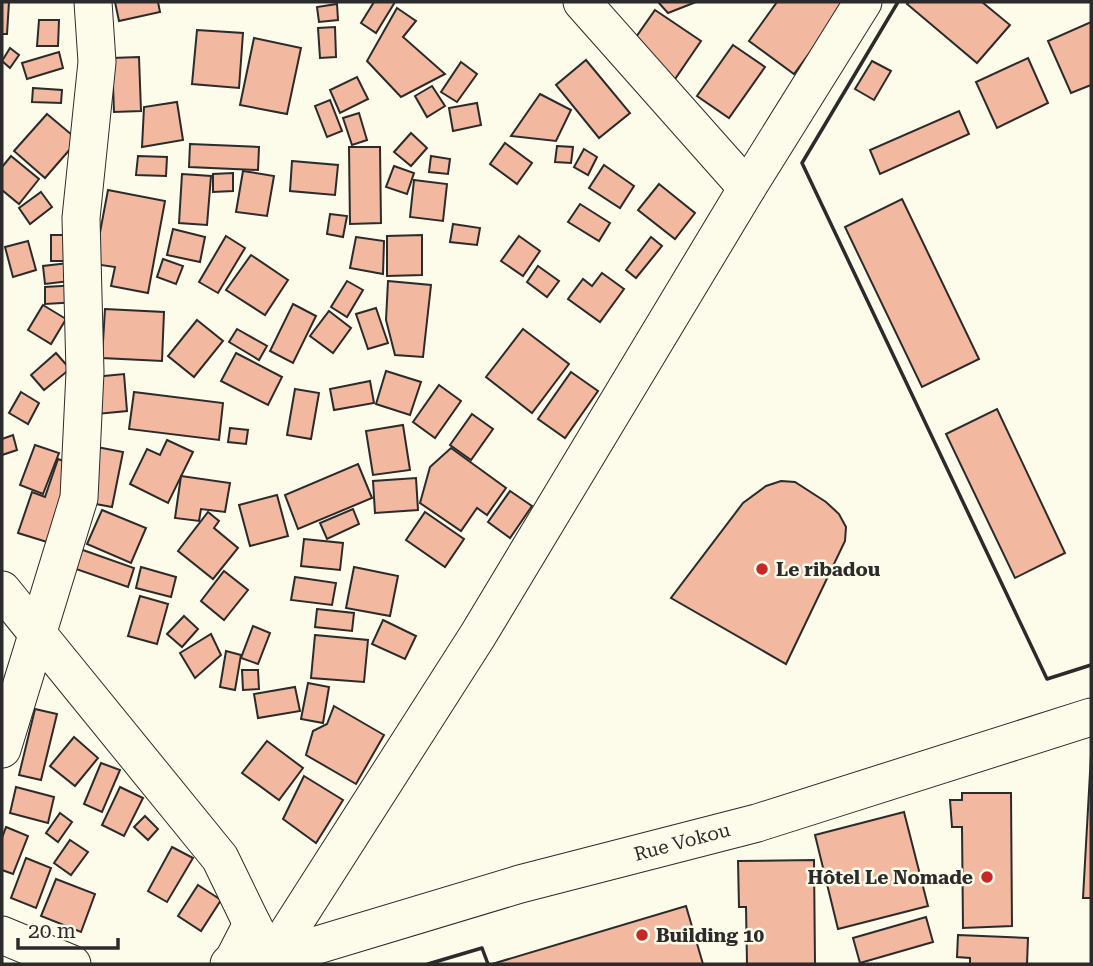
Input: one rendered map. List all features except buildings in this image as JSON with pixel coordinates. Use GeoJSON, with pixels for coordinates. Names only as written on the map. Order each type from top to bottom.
{"type":"FeatureCollection","features":[{"type":"Feature","properties":{"kind":"street"},"geometry":{"type":"LineString","coordinates":[[2,749],[79,498],[85,372],[81,218],[97,62],[93,2]]}},
{"type":"Feature","properties":{"kind":"street"},"geometry":{"type":"LineString","coordinates":[[582,2],[747,188]]}},
{"type":"Feature","properties":{"kind":"street"},"geometry":{"type":"LineString","coordinates":[[271,962],[478,635],[747,188],[863,2]]}},
{"type":"Feature","properties":{"kind":"street"},"geometry":{"type":"LineString","coordinates":[[2,590],[220,858],[271,962]]}},
{"type":"Feature","properties":{"kind":"street","name":"Rue Vokou"},"geometry":{"type":"LineString","coordinates":[[271,962],[520,884],[757,823],[1091,717]]}},
{"type":"Feature","properties":{"kind":"street"},"geometry":{"type":"LineString","coordinates":[[229,964],[252,924]]}},
{"type":"Feature","properties":{"kind":"street"},"geometry":{"type":"LineString","coordinates":[[2,935],[72,964]]}},
{"type":"Feature","properties":{"kind":"wall"},"geometry":{"type":"LineString","coordinates":[[898,2],[802,163],[1047,679],[1091,665]]}},
{"type":"Feature","properties":{"kind":"wall"},"geometry":{"type":"LineString","coordinates":[[428,964],[482,948],[488,964]]}},
{"type":"Feature","properties":{"kind":"place","name":"Le ribadou"},"geometry":{"type":"Point","coordinates":[762,569]}},
{"type":"Feature","properties":{"kind":"place","name":"Hôtel Le Nomade"},"geometry":{"type":"Point","coordinates":[987,877]}},
{"type":"Feature","properties":{"kind":"place","name":"Building 10"},"geometry":{"type":"Point","coordinates":[642,935]}}]}
